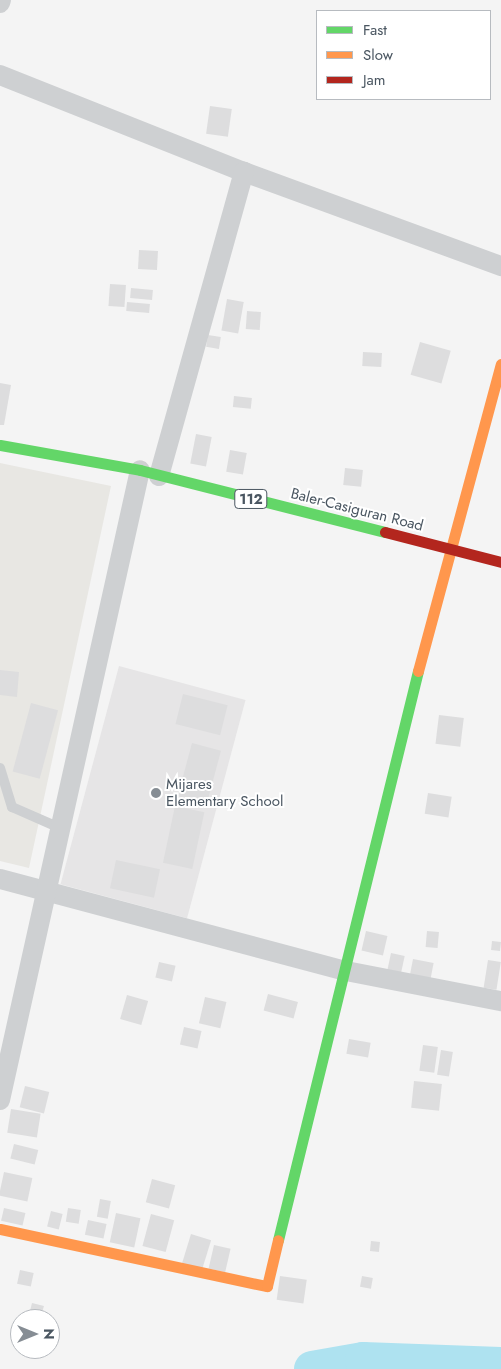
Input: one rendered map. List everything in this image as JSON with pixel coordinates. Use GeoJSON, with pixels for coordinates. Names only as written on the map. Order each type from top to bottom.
{"type":"FeatureCollection","features":[{"type":"Feature","properties":{"kind":"street"},"geometry":{"type":"LineString","coordinates":[[0,75],[244,172],[501,266]]}},
{"type":"Feature","properties":{"kind":"street"},"geometry":{"type":"LineString","coordinates":[[0,1100],[60,828],[149,473],[244,172]]}},
{"type":"Feature","properties":{"kind":"street"},"geometry":{"type":"LineString","coordinates":[[0,1229],[267,1286],[346,971],[392,766],[454,550],[501,364]]}},
{"type":"Feature","properties":{"kind":"street","name":"Baler-Casiguran Road"},"geometry":{"type":"LineString","coordinates":[[0,445],[149,473],[501,562]]}},
{"type":"Feature","properties":{"kind":"street"},"geometry":{"type":"LineString","coordinates":[[0,879],[346,971],[501,1002]]}},
{"type":"Feature","properties":{"kind":"lane"},"geometry":{"type":"LineString","coordinates":[[0,768],[5,798],[12,807],[36,822],[60,828]]}},
{"type":"Feature","properties":{"kind":"shaded area"},"geometry":{"type":"Polygon","coordinates":[[[0,463],[111,486],[29,868],[0,861],[0,463]]]}},
{"type":"Feature","properties":{"kind":"shaded area","name":"Mijares Elementary School"},"geometry":{"type":"Polygon","coordinates":[[[119,666],[246,700],[187,918],[61,884],[119,666]]]}},
{"type":"Feature","properties":{"kind":"building"},"geometry":{"type":"Polygon","coordinates":[[[210,106],[232,109],[228,137],[206,134],[210,106]]]}},
{"type":"Feature","properties":{"kind":"building"},"geometry":{"type":"Polygon","coordinates":[[[139,250],[158,251],[157,270],[138,269],[139,250]]]}},
{"type":"Feature","properties":{"kind":"building"},"geometry":{"type":"Polygon","coordinates":[[[110,284],[126,285],[124,307],[108,306],[110,284]]]}},
{"type":"Feature","properties":{"kind":"building"},"geometry":{"type":"Polygon","coordinates":[[[131,288],[153,290],[152,300],[130,298],[131,288]]]}},
{"type":"Feature","properties":{"kind":"building"},"geometry":{"type":"Polygon","coordinates":[[[227,299],[244,302],[238,333],[221,331],[227,299]]]}},
{"type":"Feature","properties":{"kind":"building"},"geometry":{"type":"Polygon","coordinates":[[[127,302],[150,304],[149,313],[126,311],[127,302]]]}},
{"type":"Feature","properties":{"kind":"building"},"geometry":{"type":"Polygon","coordinates":[[[247,311],[261,312],[260,330],[246,329],[247,311]]]}},
{"type":"Feature","properties":{"kind":"building"},"geometry":{"type":"Polygon","coordinates":[[[208,335],[221,337],[219,349],[206,347],[208,335]]]}},
{"type":"Feature","properties":{"kind":"building"},"geometry":{"type":"Polygon","coordinates":[[[420,342],[451,351],[441,384],[411,375],[420,342]]]}},
{"type":"Feature","properties":{"kind":"building"},"geometry":{"type":"Polygon","coordinates":[[[363,352],[382,353],[381,367],[362,366],[363,352]]]}},
{"type":"Feature","properties":{"kind":"building"},"geometry":{"type":"Polygon","coordinates":[[[0,383],[11,385],[4,425],[0,425],[0,383]]]}},
{"type":"Feature","properties":{"kind":"building"},"geometry":{"type":"Polygon","coordinates":[[[234,396],[252,398],[251,409],[233,407],[234,396]]]}},
{"type":"Feature","properties":{"kind":"building"},"geometry":{"type":"Polygon","coordinates":[[[196,434],[212,437],[206,467],[190,463],[196,434]]]}},
{"type":"Feature","properties":{"kind":"building"},"geometry":{"type":"Polygon","coordinates":[[[230,450],[247,453],[243,475],[226,472],[230,450]]]}},
{"type":"Feature","properties":{"kind":"building"},"geometry":{"type":"Polygon","coordinates":[[[345,468],[363,470],[361,487],[343,485],[345,468]]]}},
{"type":"Feature","properties":{"kind":"building"},"geometry":{"type":"Polygon","coordinates":[[[0,670],[19,672],[17,697],[0,695],[0,670]]]}},
{"type":"Feature","properties":{"kind":"building"},"geometry":{"type":"Polygon","coordinates":[[[183,694],[228,705],[220,735],[176,724],[183,694]]]}},
{"type":"Feature","properties":{"kind":"building"},"geometry":{"type":"Polygon","coordinates":[[[31,703],[58,710],[40,779],[13,772],[31,703]]]}},
{"type":"Feature","properties":{"kind":"building"},"geometry":{"type":"Polygon","coordinates":[[[439,715],[464,718],[460,747],[435,744],[439,715]]]}},
{"type":"Feature","properties":{"kind":"building"},"geometry":{"type":"Polygon","coordinates":[[[192,743],[221,751],[207,804],[178,796],[192,743]]]}},
{"type":"Feature","properties":{"kind":"building"},"geometry":{"type":"Polygon","coordinates":[[[428,793],[452,797],[448,817],[425,814],[428,793]]]}},
{"type":"Feature","properties":{"kind":"building"},"geometry":{"type":"Polygon","coordinates":[[[175,806],[204,812],[192,869],[163,863],[175,806]]]}},
{"type":"Feature","properties":{"kind":"building"},"geometry":{"type":"Polygon","coordinates":[[[116,860],[160,869],[154,898],[110,888],[116,860]]]}},
{"type":"Feature","properties":{"kind":"building"},"geometry":{"type":"Polygon","coordinates":[[[366,931],[387,936],[383,955],[362,950],[366,931]]]}},
{"type":"Feature","properties":{"kind":"building"},"geometry":{"type":"Polygon","coordinates":[[[427,931],[439,932],[438,948],[426,947],[427,931]]]}},
{"type":"Feature","properties":{"kind":"building"},"geometry":{"type":"Polygon","coordinates":[[[492,941],[501,942],[500,951],[491,950],[492,941]]]}},
{"type":"Feature","properties":{"kind":"building"},"geometry":{"type":"Polygon","coordinates":[[[391,953],[405,956],[401,973],[387,970],[391,953]]]}},
{"type":"Feature","properties":{"kind":"building"},"geometry":{"type":"Polygon","coordinates":[[[413,959],[434,963],[430,981],[410,977],[413,959]]]}},
{"type":"Feature","properties":{"kind":"building"},"geometry":{"type":"Polygon","coordinates":[[[488,960],[501,962],[496,990],[484,988],[488,960]]]}},
{"type":"Feature","properties":{"kind":"building"},"geometry":{"type":"Polygon","coordinates":[[[159,962],[176,966],[172,981],[155,978],[159,962]]]}},
{"type":"Feature","properties":{"kind":"building"},"geometry":{"type":"Polygon","coordinates":[[[268,994],[298,1002],[294,1018],[264,1010],[268,994]]]}},
{"type":"Feature","properties":{"kind":"building"},"geometry":{"type":"Polygon","coordinates":[[[127,995],[148,1001],[141,1025],[120,1019],[127,995]]]}},
{"type":"Feature","properties":{"kind":"building"},"geometry":{"type":"Polygon","coordinates":[[[205,997],[226,1002],[220,1028],[199,1023],[205,997]]]}},
{"type":"Feature","properties":{"kind":"building"},"geometry":{"type":"Polygon","coordinates":[[[184,1027],[202,1031],[197,1049],[180,1045],[184,1027]]]}},
{"type":"Feature","properties":{"kind":"building"},"geometry":{"type":"Polygon","coordinates":[[[349,1039],[371,1043],[368,1058],[346,1054],[349,1039]]]}},
{"type":"Feature","properties":{"kind":"building"},"geometry":{"type":"Polygon","coordinates":[[[423,1045],[438,1047],[434,1073],[419,1071],[423,1045]]]}},
{"type":"Feature","properties":{"kind":"building"},"geometry":{"type":"Polygon","coordinates":[[[441,1050],[453,1052],[449,1077],[437,1075],[441,1050]]]}},
{"type":"Feature","properties":{"kind":"building"},"geometry":{"type":"Polygon","coordinates":[[[414,1081],[442,1084],[439,1111],[411,1108],[414,1081]]]}},
{"type":"Feature","properties":{"kind":"building"},"geometry":{"type":"Polygon","coordinates":[[[25,1086],[49,1092],[44,1113],[20,1107],[25,1086]]]}},
{"type":"Feature","properties":{"kind":"building"},"geometry":{"type":"Polygon","coordinates":[[[11,1109],[41,1114],[37,1137],[7,1133],[11,1109]]]}},
{"type":"Feature","properties":{"kind":"building"},"geometry":{"type":"Polygon","coordinates":[[[14,1144],[38,1150],[35,1165],[10,1159],[14,1144]]]}},
{"type":"Feature","properties":{"kind":"building"},"geometry":{"type":"Polygon","coordinates":[[[4,1172],[32,1178],[27,1202],[0,1196],[4,1172]]]}},
{"type":"Feature","properties":{"kind":"building"},"geometry":{"type":"Polygon","coordinates":[[[152,1179],[175,1185],[169,1208],[146,1202],[152,1179]]]}},
{"type":"Feature","properties":{"kind":"building"},"geometry":{"type":"Polygon","coordinates":[[[100,1199],[111,1201],[108,1219],[97,1217],[100,1199]]]}},
{"type":"Feature","properties":{"kind":"building"},"geometry":{"type":"Polygon","coordinates":[[[4,1208],[25,1213],[23,1226],[1,1221],[4,1208]]]}},
{"type":"Feature","properties":{"kind":"building"},"geometry":{"type":"Polygon","coordinates":[[[68,1208],[81,1210],[79,1224],[66,1222],[68,1208]]]}},
{"type":"Feature","properties":{"kind":"building"},"geometry":{"type":"Polygon","coordinates":[[[51,1211],[63,1214],[59,1229],[47,1227],[51,1211]]]}},
{"type":"Feature","properties":{"kind":"building"},"geometry":{"type":"Polygon","coordinates":[[[116,1213],[140,1218],[134,1248],[110,1242],[116,1213]]]}},
{"type":"Feature","properties":{"kind":"building"},"geometry":{"type":"Polygon","coordinates":[[[151,1214],[174,1220],[166,1252],[142,1246],[151,1214]]]}},
{"type":"Feature","properties":{"kind":"building"},"geometry":{"type":"Polygon","coordinates":[[[88,1220],[107,1224],[103,1239],[85,1235],[88,1220]]]}},
{"type":"Feature","properties":{"kind":"building"},"geometry":{"type":"Polygon","coordinates":[[[191,1234],[211,1240],[202,1270],[182,1264],[191,1234]]]}},
{"type":"Feature","properties":{"kind":"building"},"geometry":{"type":"Polygon","coordinates":[[[371,1241],[380,1242],[379,1252],[370,1251],[371,1241]]]}},
{"type":"Feature","properties":{"kind":"building"},"geometry":{"type":"Polygon","coordinates":[[[214,1245],[231,1249],[225,1272],[209,1268],[214,1245]]]}},
{"type":"Feature","properties":{"kind":"building"},"geometry":{"type":"Polygon","coordinates":[[[20,1270],[34,1273],[31,1287],[17,1284],[20,1270]]]}},
{"type":"Feature","properties":{"kind":"building"},"geometry":{"type":"Polygon","coordinates":[[[280,1276],[307,1280],[303,1304],[277,1300],[280,1276]]]}},
{"type":"Feature","properties":{"kind":"building"},"geometry":{"type":"Polygon","coordinates":[[[362,1276],[373,1278],[371,1289],[360,1287],[362,1276]]]}},
{"type":"Feature","properties":{"kind":"building"},"geometry":{"type":"Polygon","coordinates":[[[32,1303],[44,1306],[43,1309],[30,1309],[32,1303]]]}},
{"type":"Feature","properties":{"kind":"waterway"},"geometry":{"type":"LineString","coordinates":[[312,1369],[363,1360],[501,1365]]}},
{"type":"Feature","properties":{"kind":"traffic: fast"},"geometry":{"type":"LineString","coordinates":[[0,445],[140,470],[385,532]]}},
{"type":"Feature","properties":{"kind":"traffic: fast"},"geometry":{"type":"LineString","coordinates":[[278,1240],[418,671]]}},
{"type":"Feature","properties":{"kind":"traffic: slow"},"geometry":{"type":"LineString","coordinates":[[418,671],[501,364]]}},
{"type":"Feature","properties":{"kind":"traffic: slow"},"geometry":{"type":"LineString","coordinates":[[0,1229],[267,1286],[278,1240]]}},
{"type":"Feature","properties":{"kind":"traffic: jam"},"geometry":{"type":"LineString","coordinates":[[385,532],[501,562]]}},
{"type":"Feature","properties":{"kind":"place","name":"Mijares Elementary School"},"geometry":{"type":"Point","coordinates":[156,793]}}]}
